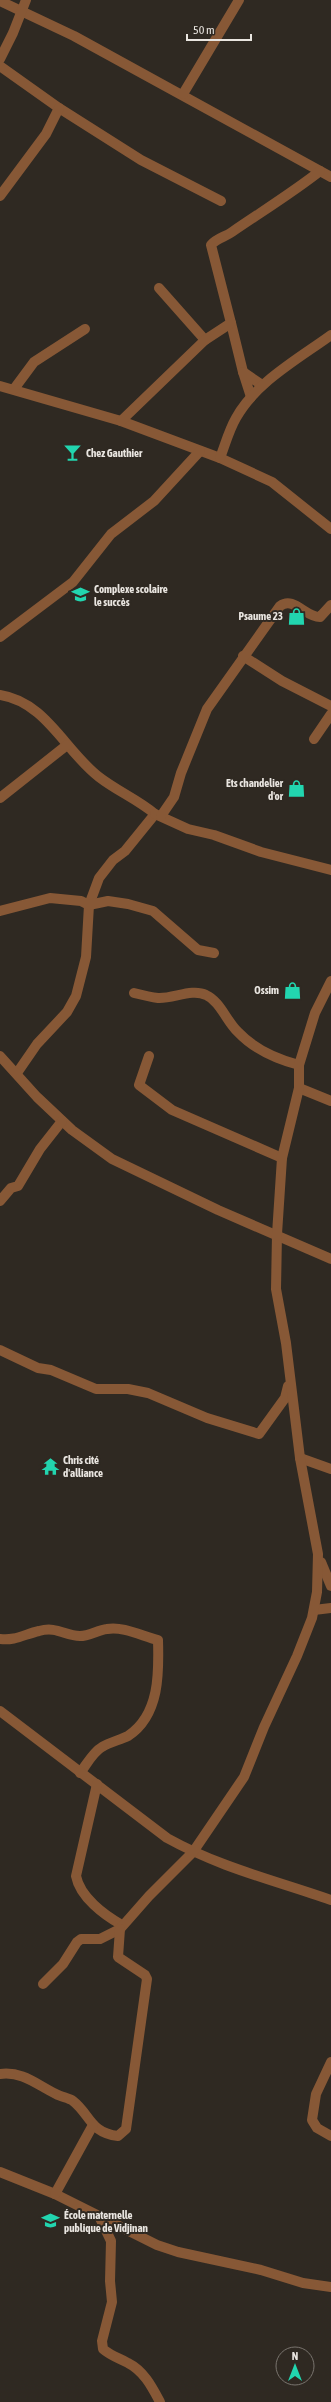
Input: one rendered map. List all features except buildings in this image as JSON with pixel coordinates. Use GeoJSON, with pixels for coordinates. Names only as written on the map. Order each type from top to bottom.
{"type":"FeatureCollection","features":[{"type":"Feature","properties":{"kind":"street"},"geometry":{"type":"LineString","coordinates":[[0,59],[26,0]]}},
{"type":"Feature","properties":{"kind":"street"},"geometry":{"type":"LineString","coordinates":[[182,94],[239,0]]}},
{"type":"Feature","properties":{"kind":"street"},"geometry":{"type":"LineString","coordinates":[[0,1],[74,36],[161,85],[182,94],[230,123],[331,177]]}},
{"type":"Feature","properties":{"kind":"street"},"geometry":{"type":"LineString","coordinates":[[0,66],[59,108],[158,171],[221,202]]}},
{"type":"Feature","properties":{"kind":"street"},"geometry":{"type":"LineString","coordinates":[[0,196],[46,134],[59,108]]}},
{"type":"Feature","properties":{"kind":"street"},"geometry":{"type":"LineString","coordinates":[[251,397],[243,372],[211,245],[215,241],[291,194],[320,171]]}},
{"type":"Feature","properties":{"kind":"street"},"geometry":{"type":"LineString","coordinates":[[159,288],[205,340]]}},
{"type":"Feature","properties":{"kind":"street"},"geometry":{"type":"LineString","coordinates":[[121,421],[205,340],[231,323]]}},
{"type":"Feature","properties":{"kind":"street"},"geometry":{"type":"LineString","coordinates":[[14,389],[34,362],[85,329]]}},
{"type":"Feature","properties":{"kind":"street"},"geometry":{"type":"LineString","coordinates":[[220,458],[236,418],[251,397],[262,385],[331,335]]}},
{"type":"Feature","properties":{"kind":"street"},"geometry":{"type":"LineString","coordinates":[[243,372],[262,385]]}},
{"type":"Feature","properties":{"kind":"street"},"geometry":{"type":"LineString","coordinates":[[0,386],[121,421],[220,458],[272,482],[329,524]]}},
{"type":"Feature","properties":{"kind":"street"},"geometry":{"type":"LineString","coordinates":[[0,637],[73,582],[111,534],[154,501],[200,451]]}},
{"type":"Feature","properties":{"kind":"street"},"geometry":{"type":"LineString","coordinates":[[17,1073],[37,1044],[67,1012],[76,996],[86,957],[89,905],[99,878],[113,860],[125,851],[174,798],[179,779],[208,709],[243,656],[280,606],[285,602],[291,603],[315,617],[320,617],[331,605]]}},
{"type":"Feature","properties":{"kind":"street"},"geometry":{"type":"LineString","coordinates":[[243,656],[282,681],[331,706]]}},
{"type":"Feature","properties":{"kind":"street"},"geometry":{"type":"LineString","coordinates":[[0,695],[21,701],[57,730],[67,746],[99,776],[137,799],[158,815],[188,829],[214,835],[261,852],[331,870]]}},
{"type":"Feature","properties":{"kind":"street"},"geometry":{"type":"LineString","coordinates":[[314,739],[331,714]]}},
{"type":"Feature","properties":{"kind":"street"},"geometry":{"type":"LineString","coordinates":[[0,798],[67,746]]}},
{"type":"Feature","properties":{"kind":"street"},"geometry":{"type":"LineString","coordinates":[[0,911],[50,898],[81,901],[89,905],[108,901],[128,904],[154,911],[198,950],[214,954]]}},
{"type":"Feature","properties":{"kind":"street"},"geometry":{"type":"LineString","coordinates":[[43,1984],[62,1964],[77,1942],[81,1940],[109,1936],[121,1927],[172,1872],[193,1852],[244,1777],[264,1727],[298,1656],[314,1610],[319,1572],[318,1554],[300,1458],[286,1343],[276,1288],[277,1234],[282,1158],[299,1088],[299,1065],[315,1013],[331,981]]}},
{"type":"Feature","properties":{"kind":"street"},"geometry":{"type":"LineString","coordinates":[[134,993],[158,998],[192,993],[206,995],[214,1001],[238,1032],[253,1045],[277,1059],[299,1065]]}},
{"type":"Feature","properties":{"kind":"street"},"geometry":{"type":"LineString","coordinates":[[0,1056],[17,1073],[37,1097],[62,1121],[112,1159],[218,1210],[277,1234],[331,1259]]}},
{"type":"Feature","properties":{"kind":"street"},"geometry":{"type":"LineString","coordinates":[[149,1056],[139,1085],[172,1110],[282,1158]]}},
{"type":"Feature","properties":{"kind":"street"},"geometry":{"type":"LineString","coordinates":[[299,1088],[331,1101]]}},
{"type":"Feature","properties":{"kind":"street"},"geometry":{"type":"LineString","coordinates":[[0,1200],[10,1188],[18,1186],[40,1149],[62,1121]]}},
{"type":"Feature","properties":{"kind":"street"},"geometry":{"type":"LineString","coordinates":[[0,1350],[38,1368],[51,1370],[96,1389],[128,1389],[148,1393],[207,1418],[259,1434],[285,1398],[290,1382]]}},
{"type":"Feature","properties":{"kind":"street"},"geometry":{"type":"LineString","coordinates":[[300,1458],[331,1469]]}},
{"type":"Feature","properties":{"kind":"street"},"geometry":{"type":"LineString","coordinates":[[318,1554],[331,1586]]}},
{"type":"Feature","properties":{"kind":"street"},"geometry":{"type":"LineString","coordinates":[[314,1610],[331,1608]]}},
{"type":"Feature","properties":{"kind":"street"},"geometry":{"type":"LineString","coordinates":[[0,1639],[16,1639],[39,1631],[59,1630],[74,1636],[82,1637],[108,1628],[124,1630],[158,1640],[159,1672],[155,1696],[147,1712],[137,1728],[127,1736],[101,1747],[80,1773]]}},
{"type":"Feature","properties":{"kind":"street"},"geometry":{"type":"LineString","coordinates":[[0,1711],[167,1838],[193,1852],[243,1873],[331,1900]]}},
{"type":"Feature","properties":{"kind":"street"},"geometry":{"type":"LineString","coordinates":[[97,1784],[76,1876],[77,1883],[92,1902],[121,1927]]}},
{"type":"Feature","properties":{"kind":"street"},"geometry":{"type":"LineString","coordinates":[[0,2074],[23,2075],[55,2094],[73,2101],[93,2125],[111,2136],[118,2136],[126,2129],[129,2120],[147,1979],[145,1975],[118,1957],[121,1927]]}},
{"type":"Feature","properties":{"kind":"street"},"geometry":{"type":"LineString","coordinates":[[331,2062],[316,2094],[312,2120],[317,2128],[331,2136]]}},
{"type":"Feature","properties":{"kind":"street"},"geometry":{"type":"LineString","coordinates":[[55,2194],[93,2125]]}},
{"type":"Feature","properties":{"kind":"street"},"geometry":{"type":"LineString","coordinates":[[0,2172],[55,2194],[100,2218],[157,2245],[178,2252],[261,2270],[303,2283],[331,2287]]}},
{"type":"Feature","properties":{"kind":"street"},"geometry":{"type":"LineString","coordinates":[[100,2218],[111,2241],[110,2281],[112,2302],[102,2341],[103,2349],[112,2356],[129,2363],[145,2376],[160,2402]]}},
{"type":"Feature","properties":{"kind":"place","name":"Chez Gauthier"},"geometry":{"type":"Point","coordinates":[73,453]}},
{"type":"Feature","properties":{"kind":"place","name":"Complexe scolaire le succès"},"geometry":{"type":"Point","coordinates":[81,595]}},
{"type":"Feature","properties":{"kind":"place","name":"Psaume 23"},"geometry":{"type":"Point","coordinates":[296,616]}},
{"type":"Feature","properties":{"kind":"place","name":"Ets chandelier d'or"},"geometry":{"type":"Point","coordinates":[296,789]}},
{"type":"Feature","properties":{"kind":"place","name":"Ossim"},"geometry":{"type":"Point","coordinates":[292,990]}},
{"type":"Feature","properties":{"kind":"place","name":"Chris cité d'alliance"},"geometry":{"type":"Point","coordinates":[50,1466]}},
{"type":"Feature","properties":{"kind":"place","name":"École maternelle publique de Vidjinan"},"geometry":{"type":"Point","coordinates":[51,2221]}}]}
